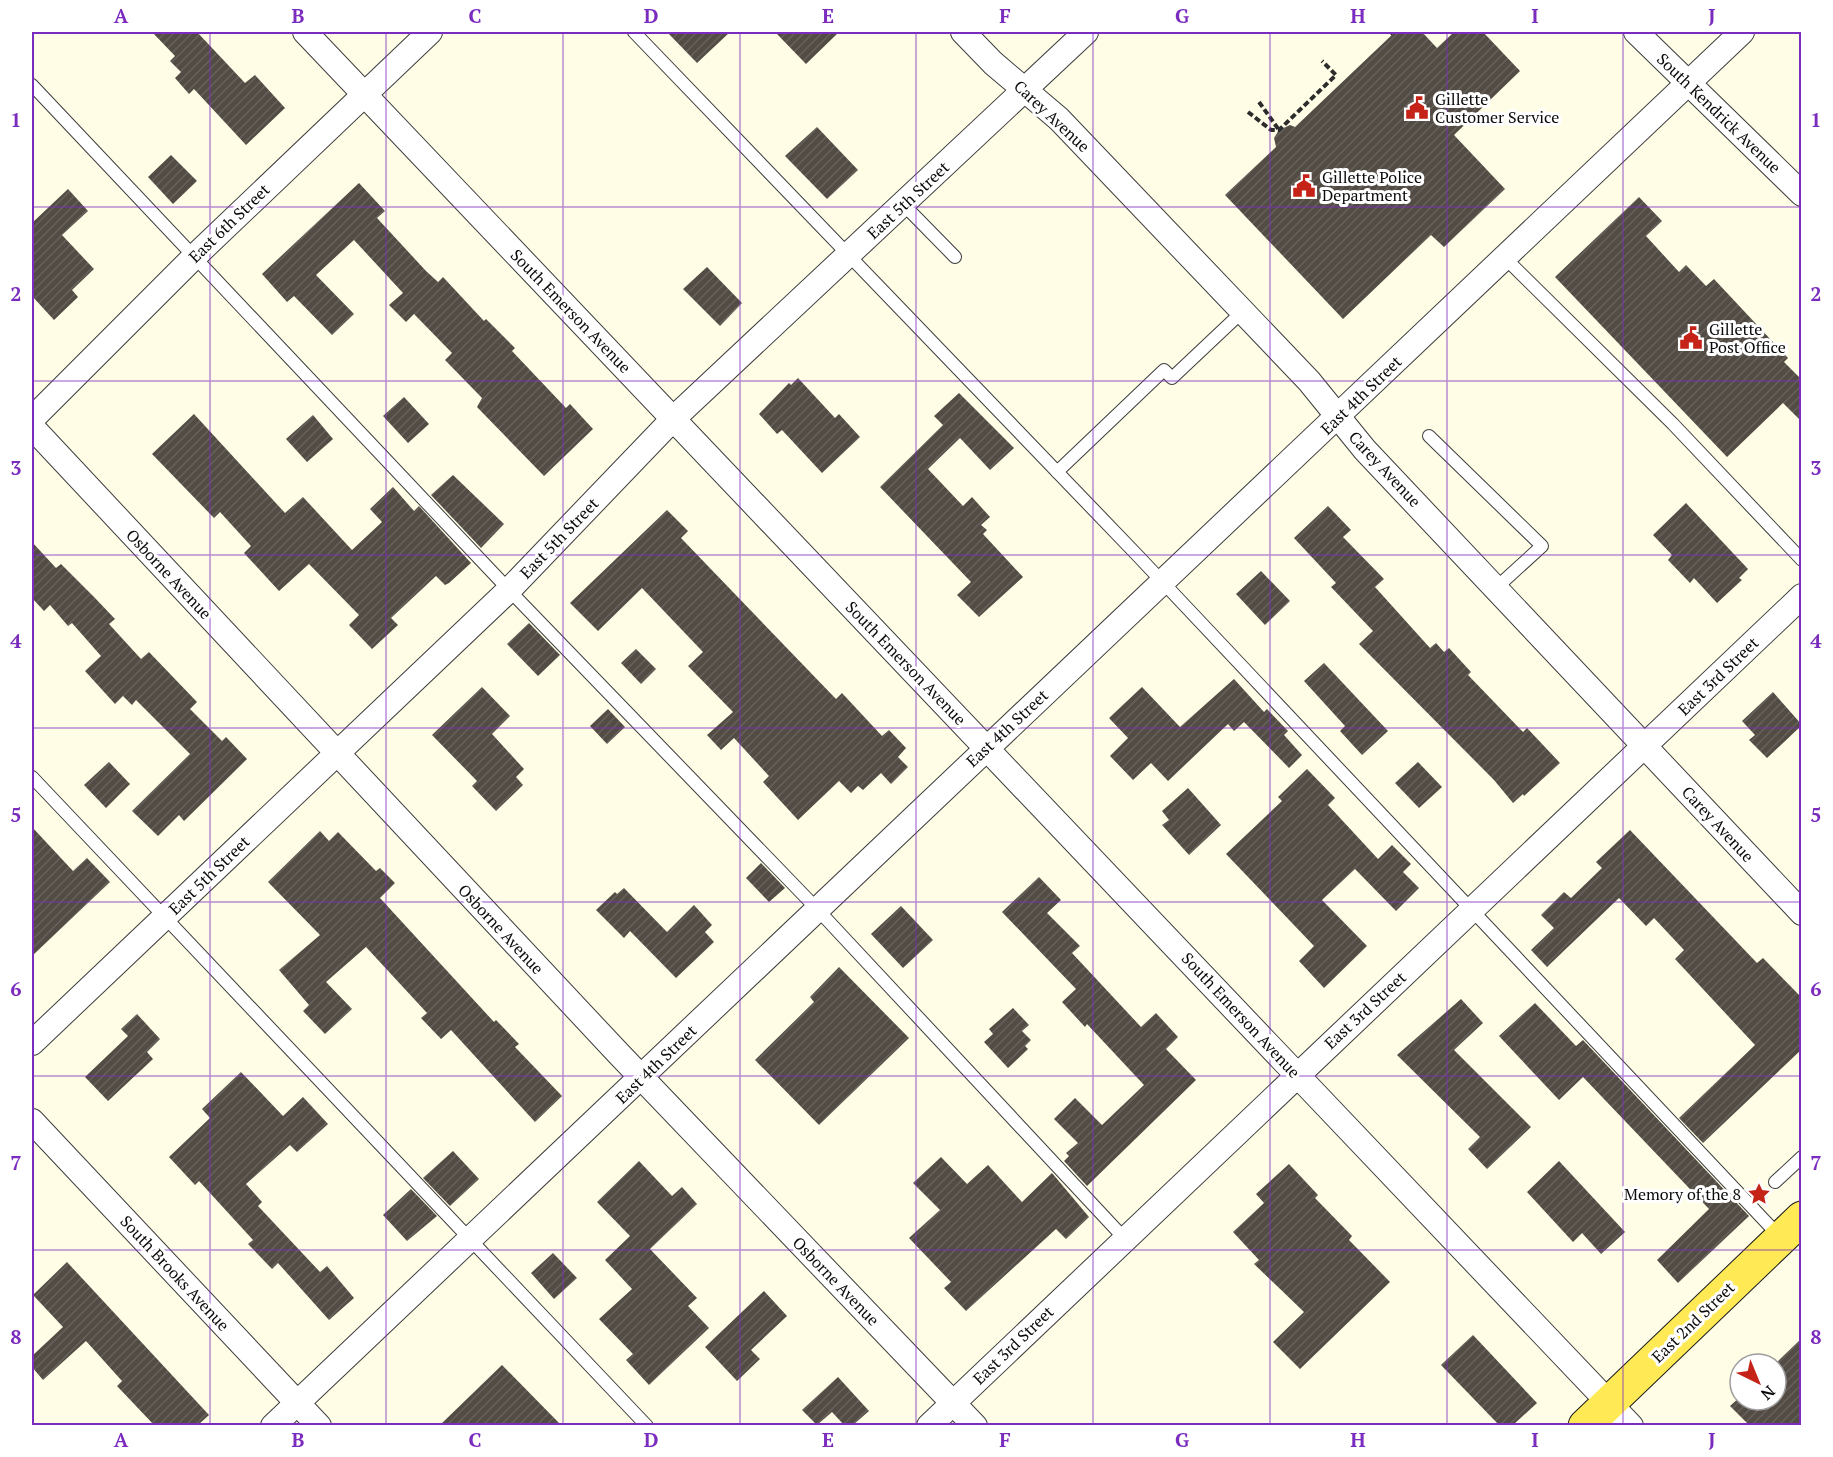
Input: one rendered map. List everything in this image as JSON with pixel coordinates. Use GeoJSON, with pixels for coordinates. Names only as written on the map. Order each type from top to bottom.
{"type":"FeatureCollection","features":[{"type":"Feature","properties":{"kind":"main road","name":"East 2nd Street"},"geometry":{"type":"LineString","coordinates":[[1585,1425],[1620,1414],[1791,1228]]}},
{"type":"Feature","properties":{"kind":"street","name":"South Emerson Avenue"},"geometry":{"type":"LineString","coordinates":[[305,32],[1620,1414]]}},
{"type":"Feature","properties":{"kind":"street","name":"East 6th Street"},"geometry":{"type":"LineString","coordinates":[[32,419],[194,257],[430,32]]}},
{"type":"Feature","properties":{"kind":"street","name":"Carey Avenue"},"geometry":{"type":"LineString","coordinates":[[963,32],[1024,90],[1059,119],[1309,381],[1365,450],[1802,913]]}},
{"type":"Feature","properties":{"kind":"street","name":"East 5th Street"},"geometry":{"type":"LineString","coordinates":[[32,1043],[508,590],[674,418],[1086,32]]}},
{"type":"Feature","properties":{"kind":"street","name":"South Kendrick Avenue"},"geometry":{"type":"LineString","coordinates":[[1636,32],[1802,194]]}},
{"type":"Feature","properties":{"kind":"street","name":"East 4th Street"},"geometry":{"type":"LineString","coordinates":[[273,1425],[642,1078],[987,747],[1742,32]]}},
{"type":"Feature","properties":{"kind":"street","name":"Osborne Avenue"},"geometry":{"type":"LineString","coordinates":[[32,427],[642,1078],[975,1425]]}},
{"type":"Feature","properties":{"kind":"street","name":"East 3rd Street"},"geometry":{"type":"LineString","coordinates":[[929,1425],[1802,596]]}},
{"type":"Feature","properties":{"kind":"street","name":"South Brooks Avenue"},"geometry":{"type":"LineString","coordinates":[[32,1121],[320,1425]]}},
{"type":"Feature","properties":{"kind":"lane"},"geometry":{"type":"LineString","coordinates":[[634,32],[1163,582],[1472,909],[1791,1228]]}},
{"type":"Feature","properties":{"kind":"lane"},"geometry":{"type":"LineString","coordinates":[[32,85],[508,590],[818,910],[1124,1238]]}},
{"type":"Feature","properties":{"kind":"lane"},"geometry":{"type":"LineString","coordinates":[[903,204],[956,257]]}},
{"type":"Feature","properties":{"kind":"lane"},"geometry":{"type":"LineString","coordinates":[[1504,258],[1673,424],[1802,560]]}},
{"type":"Feature","properties":{"kind":"lane"},"geometry":{"type":"LineString","coordinates":[[1057,472],[1164,370],[1172,378],[1242,312]]}},
{"type":"Feature","properties":{"kind":"lane"},"geometry":{"type":"LineString","coordinates":[[1429,436],[1542,546],[1496,588]]}},
{"type":"Feature","properties":{"kind":"lane"},"geometry":{"type":"LineString","coordinates":[[32,777],[164,919],[647,1425]]}},
{"type":"Feature","properties":{"kind":"lane"},"geometry":{"type":"LineString","coordinates":[[1775,1182],[1802,1157]]}},
{"type":"Feature","properties":{"kind":"path"},"geometry":{"type":"LineString","coordinates":[[1248,112],[1271,130],[1279,130],[1336,75],[1322,61]]}},
{"type":"Feature","properties":{"kind":"path"},"geometry":{"type":"LineString","coordinates":[[1259,102],[1279,130]]}},
{"type":"Feature","properties":{"kind":"building"},"geometry":{"type":"Polygon","coordinates":[[[152,32],[197,32],[245,83],[255,75],[285,108],[246,145],[194,89],[189,94],[175,78],[181,72],[170,61],[175,56],[152,32]]]}},
{"type":"Feature","properties":{"kind":"building"},"geometry":{"type":"Polygon","coordinates":[[[667,32],[730,32],[697,63],[667,32]]]}},
{"type":"Feature","properties":{"kind":"building"},"geometry":{"type":"Polygon","coordinates":[[[775,32],[839,32],[806,64],[775,32]]]}},
{"type":"Feature","properties":{"kind":"building"},"geometry":{"type":"Polygon","coordinates":[[[1395,32],[1422,32],[1437,48],[1454,32],[1483,32],[1520,71],[1454,135],[1505,189],[1444,247],[1431,235],[1343,319],[1225,195],[1276,147],[1274,138],[1279,130],[1290,125],[1295,127],[1395,32]]]}},
{"type":"Feature","properties":{"kind":"building"},"geometry":{"type":"Polygon","coordinates":[[[817,127],[858,170],[827,199],[785,156],[817,127]]]}},
{"type":"Feature","properties":{"kind":"building"},"geometry":{"type":"Polygon","coordinates":[[[171,155],[197,181],[173,204],[148,177],[171,155]]]}},
{"type":"Feature","properties":{"kind":"building"},"geometry":{"type":"Polygon","coordinates":[[[359,183],[385,211],[377,218],[426,271],[438,282],[443,277],[484,321],[486,319],[515,348],[512,351],[566,408],[570,404],[593,429],[544,476],[477,407],[482,398],[445,360],[452,353],[414,314],[406,322],[389,305],[403,293],[354,240],[316,275],[354,314],[332,335],[294,296],[287,302],[262,274],[359,183]]]}},
{"type":"Feature","properties":{"kind":"building"},"geometry":{"type":"Polygon","coordinates":[[[68,189],[88,211],[62,235],[94,269],[72,290],[78,297],[54,320],[32,296],[32,223],[68,189]]]}},
{"type":"Feature","properties":{"kind":"building","name":"Gillette Post Office"},"geometry":{"type":"Polygon","coordinates":[[[1639,197],[1662,221],[1646,236],[1679,272],[1686,265],[1706,286],[1714,279],[1788,358],[1784,362],[1802,380],[1802,422],[1783,403],[1727,457],[1555,277],[1639,197]]]}},
{"type":"Feature","properties":{"kind":"building"},"geometry":{"type":"Polygon","coordinates":[[[707,267],[742,303],[720,326],[683,289],[707,267]]]}},
{"type":"Feature","properties":{"kind":"building"},"geometry":{"type":"Polygon","coordinates":[[[798,378],[835,418],[839,414],[860,437],[822,473],[782,430],[777,434],[759,414],[789,383],[791,385],[798,378]]]}},
{"type":"Feature","properties":{"kind":"building"},"geometry":{"type":"Polygon","coordinates":[[[959,393],[1014,448],[990,470],[960,438],[928,469],[963,506],[972,497],[990,517],[981,525],[987,530],[983,534],[1023,577],[979,617],[957,595],[971,582],[880,487],[943,425],[934,416],[959,393]]]}},
{"type":"Feature","properties":{"kind":"building"},"geometry":{"type":"Polygon","coordinates":[[[404,397],[429,424],[408,443],[383,416],[404,397]]]}},
{"type":"Feature","properties":{"kind":"building"},"geometry":{"type":"Polygon","coordinates":[[[194,414],[285,513],[303,497],[352,550],[382,522],[370,509],[393,487],[414,511],[419,506],[471,563],[445,585],[436,576],[391,618],[398,625],[372,649],[349,625],[359,615],[309,564],[279,591],[244,553],[251,546],[220,512],[214,518],[152,454],[194,414]]]}},
{"type":"Feature","properties":{"kind":"building"},"geometry":{"type":"Polygon","coordinates":[[[313,415],[333,439],[307,462],[286,439],[313,415]]]}},
{"type":"Feature","properties":{"kind":"building"},"geometry":{"type":"Polygon","coordinates":[[[453,475],[504,524],[481,548],[431,495],[453,475]]]}},
{"type":"Feature","properties":{"kind":"building"},"geometry":{"type":"Polygon","coordinates":[[[1686,503],[1748,569],[1739,578],[1742,580],[1717,603],[1694,578],[1690,583],[1668,560],[1672,555],[1653,535],[1686,503]]]}},
{"type":"Feature","properties":{"kind":"building"},"geometry":{"type":"Polygon","coordinates":[[[1328,506],[1351,530],[1343,537],[1384,579],[1375,587],[1430,648],[1436,643],[1444,652],[1449,648],[1471,672],[1468,675],[1523,732],[1527,728],[1560,763],[1524,796],[1523,794],[1513,803],[1494,780],[1359,644],[1373,631],[1331,587],[1336,583],[1294,538],[1328,506]]]}},
{"type":"Feature","properties":{"kind":"building"},"geometry":{"type":"Polygon","coordinates":[[[667,510],[688,531],[681,538],[836,699],[842,693],[882,736],[889,730],[906,748],[898,757],[908,767],[891,784],[881,773],[863,790],[858,786],[851,793],[839,781],[798,820],[763,782],[769,776],[734,738],[721,750],[707,735],[733,712],[688,666],[703,652],[642,588],[598,631],[570,603],[667,510]]]}},
{"type":"Feature","properties":{"kind":"building"},"geometry":{"type":"Polygon","coordinates":[[[32,542],[56,568],[61,564],[115,619],[109,624],[141,659],[149,652],[197,702],[190,709],[222,741],[226,737],[247,759],[184,821],[179,815],[158,836],[132,811],[190,754],[136,700],[132,705],[123,696],[115,704],[85,671],[101,656],[72,623],[68,626],[50,605],[44,611],[32,598],[32,542]]]}},
{"type":"Feature","properties":{"kind":"building"},"geometry":{"type":"Polygon","coordinates":[[[1261,571],[1290,601],[1265,625],[1236,594],[1261,571]]]}},
{"type":"Feature","properties":{"kind":"building"},"geometry":{"type":"Polygon","coordinates":[[[529,623],[560,655],[538,676],[507,644],[529,623]]]}},
{"type":"Feature","properties":{"kind":"building"},"geometry":{"type":"Polygon","coordinates":[[[636,649],[656,669],[641,684],[621,663],[636,649]]]}},
{"type":"Feature","properties":{"kind":"building"},"geometry":{"type":"Polygon","coordinates":[[[1324,663],[1388,731],[1362,755],[1340,731],[1345,726],[1304,681],[1324,663]]]}},
{"type":"Feature","properties":{"kind":"building"},"geometry":{"type":"Polygon","coordinates":[[[1234,679],[1264,712],[1267,709],[1288,731],[1284,735],[1302,755],[1289,768],[1244,722],[1234,731],[1228,724],[1168,781],[1151,763],[1133,780],[1110,756],[1128,738],[1109,718],[1142,687],[1180,727],[1234,679]]]}},
{"type":"Feature","properties":{"kind":"building"},"geometry":{"type":"Polygon","coordinates":[[[482,687],[510,716],[492,734],[524,769],[516,777],[523,785],[496,811],[472,786],[477,781],[432,735],[482,687]]]}},
{"type":"Feature","properties":{"kind":"building"},"geometry":{"type":"Polygon","coordinates":[[[1773,692],[1802,725],[1767,758],[1749,740],[1755,735],[1742,721],[1773,692]]]}},
{"type":"Feature","properties":{"kind":"building"},"geometry":{"type":"Polygon","coordinates":[[[608,709],[625,727],[607,744],[590,726],[608,709]]]}},
{"type":"Feature","properties":{"kind":"building"},"geometry":{"type":"Polygon","coordinates":[[[109,762],[130,784],[106,808],[84,785],[109,762]]]}},
{"type":"Feature","properties":{"kind":"building"},"geometry":{"type":"Polygon","coordinates":[[[1418,762],[1442,787],[1419,808],[1395,783],[1418,762]]]}},
{"type":"Feature","properties":{"kind":"building"},"geometry":{"type":"Polygon","coordinates":[[[1307,769],[1335,798],[1328,805],[1378,859],[1392,845],[1411,864],[1403,872],[1419,888],[1396,911],[1355,869],[1322,900],[1367,946],[1324,988],[1299,961],[1314,946],[1226,854],[1282,801],[1278,797],[1307,769]]]}},
{"type":"Feature","properties":{"kind":"building"},"geometry":{"type":"Polygon","coordinates":[[[1188,788],[1221,825],[1189,855],[1162,825],[1169,820],[1162,811],[1188,788]]]}},
{"type":"Feature","properties":{"kind":"building"},"geometry":{"type":"Polygon","coordinates":[[[32,827],[73,871],[87,858],[110,882],[32,956],[32,827]]]}},
{"type":"Feature","properties":{"kind":"building"},"geometry":{"type":"Polygon","coordinates":[[[1630,830],[1757,963],[1763,958],[1802,998],[1802,1049],[1703,1143],[1679,1118],[1755,1045],[1675,959],[1684,950],[1654,918],[1646,926],[1619,898],[1547,967],[1531,950],[1554,928],[1541,915],[1564,892],[1571,898],[1602,868],[1596,862],[1630,830]]]}},
{"type":"Feature","properties":{"kind":"building"},"geometry":{"type":"Polygon","coordinates":[[[320,831],[329,841],[338,832],[376,871],[380,868],[395,883],[380,898],[494,1022],[496,1020],[519,1044],[515,1047],[562,1096],[535,1122],[451,1030],[441,1039],[421,1018],[427,1013],[366,947],[326,982],[352,1009],[325,1034],[303,1011],[309,1005],[279,970],[320,935],[268,882],[320,831]]]}},
{"type":"Feature","properties":{"kind":"building"},"geometry":{"type":"Polygon","coordinates":[[[761,863],[785,888],[769,902],[746,878],[761,863]]]}},
{"type":"Feature","properties":{"kind":"building"},"geometry":{"type":"Polygon","coordinates":[[[1039,877],[1061,900],[1047,913],[1080,946],[1072,953],[1141,1027],[1156,1013],[1178,1037],[1166,1049],[1196,1080],[1087,1186],[1064,1161],[1069,1156],[1066,1153],[1078,1143],[1054,1119],[1075,1098],[1102,1125],[1144,1085],[1087,1024],[1085,1027],[1062,1002],[1076,989],[1002,912],[1039,877]]]}},
{"type":"Feature","properties":{"kind":"building"},"geometry":{"type":"Polygon","coordinates":[[[624,888],[667,932],[694,905],[712,925],[705,932],[714,942],[676,978],[630,931],[624,938],[596,910],[615,892],[617,894],[624,888]]]}},
{"type":"Feature","properties":{"kind":"building"},"geometry":{"type":"Polygon","coordinates":[[[901,906],[933,940],[903,968],[871,934],[901,906]]]}},
{"type":"Feature","properties":{"kind":"building"},"geometry":{"type":"Polygon","coordinates":[[[839,967],[909,1038],[819,1125],[755,1060],[814,1002],[810,997],[839,967]]]}},
{"type":"Feature","properties":{"kind":"building"},"geometry":{"type":"Polygon","coordinates":[[[1461,999],[1483,1023],[1454,1050],[1531,1127],[1487,1169],[1468,1149],[1480,1137],[1397,1055],[1461,999]]]}},
{"type":"Feature","properties":{"kind":"building"},"geometry":{"type":"Polygon","coordinates":[[[1535,1003],[1576,1046],[1583,1040],[1749,1216],[1678,1283],[1657,1260],[1709,1209],[1583,1077],[1559,1100],[1499,1036],[1535,1003]]]}},
{"type":"Feature","properties":{"kind":"building"},"geometry":{"type":"Polygon","coordinates":[[[1013,1008],[1029,1025],[1022,1031],[1031,1040],[1025,1046],[1028,1049],[1008,1068],[984,1042],[993,1034],[989,1029],[1013,1008]]]}},
{"type":"Feature","properties":{"kind":"building"},"geometry":{"type":"Polygon","coordinates":[[[137,1014],[160,1039],[147,1052],[153,1059],[108,1101],[85,1077],[128,1036],[121,1029],[137,1014]]]}},
{"type":"Feature","properties":{"kind":"building"},"geometry":{"type":"Polygon","coordinates":[[[241,1072],[283,1116],[303,1097],[328,1124],[297,1152],[290,1145],[246,1184],[262,1202],[258,1206],[320,1272],[327,1266],[354,1298],[329,1320],[278,1263],[272,1269],[248,1244],[253,1240],[199,1181],[195,1185],[169,1157],[210,1118],[202,1109],[241,1072]]]}},
{"type":"Feature","properties":{"kind":"building"},"geometry":{"type":"Polygon","coordinates":[[[453,1151],[479,1179],[450,1206],[423,1178],[453,1151]]]}},
{"type":"Feature","properties":{"kind":"building"},"geometry":{"type":"Polygon","coordinates":[[[941,1157],[967,1184],[988,1165],[1022,1202],[1052,1173],[1089,1217],[1066,1239],[1056,1229],[966,1311],[944,1288],[951,1282],[909,1238],[940,1210],[913,1183],[941,1157]]]}},
{"type":"Feature","properties":{"kind":"building"},"geometry":{"type":"Polygon","coordinates":[[[639,1161],[672,1196],[682,1187],[697,1204],[650,1249],[697,1298],[688,1306],[709,1328],[649,1385],[626,1360],[633,1354],[599,1319],[632,1289],[605,1260],[630,1236],[597,1202],[639,1161]]]}},
{"type":"Feature","properties":{"kind":"building"},"geometry":{"type":"Polygon","coordinates":[[[1559,1161],[1625,1232],[1601,1254],[1582,1233],[1573,1242],[1527,1192],[1559,1161]]]}},
{"type":"Feature","properties":{"kind":"building"},"geometry":{"type":"Polygon","coordinates":[[[1289,1164],[1318,1195],[1315,1198],[1352,1236],[1349,1240],[1390,1282],[1300,1369],[1273,1342],[1304,1312],[1254,1264],[1259,1260],[1233,1232],[1264,1203],[1256,1194],[1289,1164]]]}},
{"type":"Feature","properties":{"kind":"building"},"geometry":{"type":"Polygon","coordinates":[[[411,1189],[437,1216],[407,1241],[383,1215],[411,1189]]]}},
{"type":"Feature","properties":{"kind":"building"},"geometry":{"type":"Polygon","coordinates":[[[553,1253],[577,1278],[554,1299],[531,1273],[553,1253]]]}},
{"type":"Feature","properties":{"kind":"building"},"geometry":{"type":"Polygon","coordinates":[[[67,1262],[209,1415],[198,1425],[154,1425],[117,1386],[122,1381],[86,1341],[43,1380],[32,1367],[32,1356],[63,1327],[33,1295],[67,1262]]]}},
{"type":"Feature","properties":{"kind":"building"},"geometry":{"type":"Polygon","coordinates":[[[764,1291],[787,1316],[751,1350],[760,1359],[737,1381],[705,1347],[764,1291]]]}},
{"type":"Feature","properties":{"kind":"building"},"geometry":{"type":"Polygon","coordinates":[[[1473,1335],[1537,1403],[1513,1425],[1499,1425],[1441,1365],[1473,1335]]]}},
{"type":"Feature","properties":{"kind":"building"},"geometry":{"type":"Polygon","coordinates":[[[1802,1338],[1802,1425],[1749,1425],[1736,1412],[1788,1412],[1787,1352],[1802,1338]]]}},
{"type":"Feature","properties":{"kind":"building"},"geometry":{"type":"Polygon","coordinates":[[[502,1365],[561,1425],[440,1425],[502,1365]]]}},
{"type":"Feature","properties":{"kind":"building"},"geometry":{"type":"Polygon","coordinates":[[[838,1377],[869,1411],[853,1425],[844,1425],[832,1412],[817,1425],[802,1410],[838,1377]]]}},
{"type":"Feature","properties":{"kind":"place","name":"Gillette Customer Service"},"geometry":{"type":"Point","coordinates":[1417,108]}},
{"type":"Feature","properties":{"kind":"place","name":"Gillette Police Department"},"geometry":{"type":"Point","coordinates":[1304,186]}},
{"type":"Feature","properties":{"kind":"place","name":"Gillette Post Office"},"geometry":{"type":"Point","coordinates":[1691,338]}},
{"type":"Feature","properties":{"kind":"place","name":"Memory of the 8"},"geometry":{"type":"Point","coordinates":[1759,1194]}}]}
